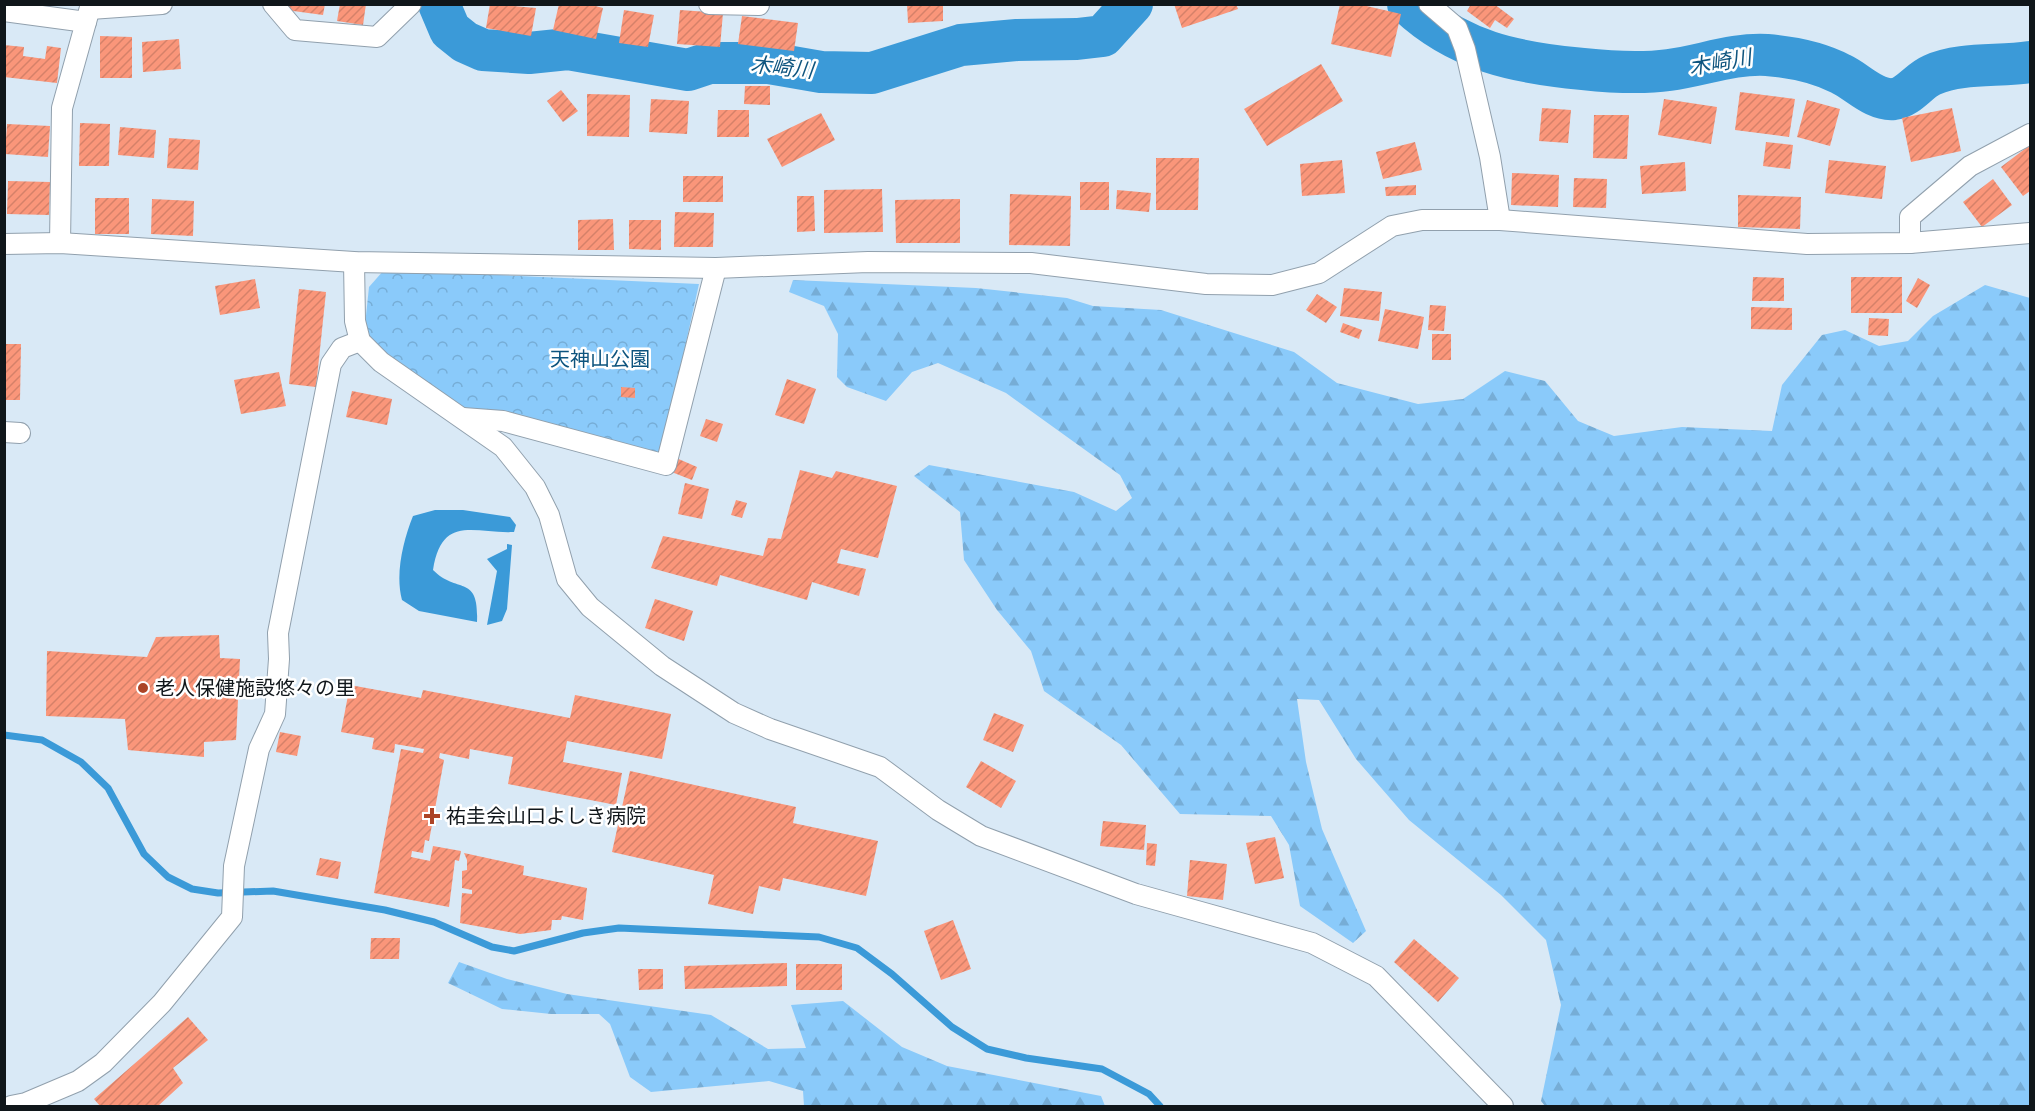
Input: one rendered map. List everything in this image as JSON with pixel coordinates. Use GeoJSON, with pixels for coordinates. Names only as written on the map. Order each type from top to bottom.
{"type":"FeatureCollection","features":[{"type":"Feature","properties":{"kind":"street"},"geometry":{"type":"LineString","coordinates":[[4,11],[89,12],[162,4]]}},
{"type":"Feature","properties":{"kind":"street"},"geometry":{"type":"LineString","coordinates":[[273,4],[295,30],[377,38],[411,4]]}},
{"type":"Feature","properties":{"kind":"street"},"geometry":{"type":"LineString","coordinates":[[709,4],[759,4]]}},
{"type":"Feature","properties":{"kind":"street"},"geometry":{"type":"LineString","coordinates":[[1429,4],[1457,28],[1465,49],[1490,157],[1500,220]]}},
{"type":"Feature","properties":{"kind":"street"},"geometry":{"type":"LineString","coordinates":[[60,243],[62,108],[89,12]]}},
{"type":"Feature","properties":{"kind":"street"},"geometry":{"type":"LineString","coordinates":[[1910,243],[1910,217],[1970,166],[2031,134]]}},
{"type":"Feature","properties":{"kind":"street"},"geometry":{"type":"LineString","coordinates":[[4,244],[60,243],[354,262],[716,268],[868,262],[1031,263],[1206,284],[1272,285],[1319,273],[1392,226],[1422,220],[1500,220],[1807,244],[1910,243],[2031,233]]}},
{"type":"Feature","properties":{"kind":"street"},"geometry":{"type":"LineString","coordinates":[[354,262],[355,321],[360,340],[381,363],[503,447],[535,487],[549,515],[567,579],[590,607],[662,666],[734,713],[770,729],[880,767],[938,810],[981,836],[1136,894],[1312,943],[1376,976],[1503,1107]]}},
{"type":"Feature","properties":{"kind":"street"},"geometry":{"type":"LineString","coordinates":[[462,418],[503,421],[666,465],[716,268]]}},
{"type":"Feature","properties":{"kind":"street"},"geometry":{"type":"LineString","coordinates":[[11,1107],[78,1081],[103,1063],[162,1003],[232,917],[232,894],[259,748],[275,714],[279,659],[278,633],[332,364],[342,348],[360,340]]}},
{"type":"Feature","properties":{"kind":"green space","name":"天神山公園"},"geometry":{"type":"Polygon","coordinates":[[[384,270],[699,284],[661,455],[465,411],[372,346],[365,325],[369,287],[384,270]]]}},
{"type":"Feature","properties":{"kind":"green space"},"geometry":{"type":"Polygon","coordinates":[[[793,280],[976,288],[1067,298],[1093,306],[1161,310],[1294,352],[1337,383],[1418,404],[1463,399],[1505,371],[1545,381],[1578,421],[1614,436],[1682,427],[1772,431],[1782,385],[1822,335],[1845,330],[1879,346],[1908,341],[1933,316],[1985,285],[2030,298],[2030,1106],[1545,1106],[1541,1101],[1561,1005],[1546,940],[1501,895],[1409,820],[1356,759],[1319,700],[1297,699],[1306,762],[1322,829],[1366,931],[1353,943],[1300,906],[1289,845],[1271,816],[1180,814],[1121,745],[1044,691],[1031,651],[997,610],[964,560],[960,512],[914,476],[929,465],[1074,492],[1116,511],[1132,498],[1120,475],[1006,393],[938,363],[912,372],[886,401],[847,387],[837,377],[838,334],[824,306],[789,292],[793,280]]]}},
{"type":"Feature","properties":{"kind":"green space"},"geometry":{"type":"Polygon","coordinates":[[[459,962],[507,979],[567,994],[711,1015],[768,1049],[806,1048],[791,1005],[843,1001],[902,1047],[947,1066],[1101,1096],[1105,1106],[804,1106],[803,1091],[769,1081],[651,1092],[630,1077],[610,1024],[599,1014],[551,1014],[502,1009],[448,983],[459,962]]]}},
{"type":"Feature","properties":{"kind":"shaded area"},"geometry":{"type":"Polygon","coordinates":[[[435,510],[463,510],[510,517],[516,525],[514,532],[473,530],[452,534],[437,552],[433,570],[471,591],[477,607],[477,622],[419,611],[402,600],[399,579],[403,547],[409,526],[413,516],[435,510]]]}},
{"type":"Feature","properties":{"kind":"shaded area"},"geometry":{"type":"Polygon","coordinates":[[[507,544],[512,545],[507,609],[502,621],[487,625],[497,571],[487,559],[507,549],[507,544]]]}},
{"type":"Feature","properties":{"kind":"building"},"geometry":{"type":"Polygon","coordinates":[[[287,4],[325,4],[323,15],[286,10],[287,4]]]}},
{"type":"Feature","properties":{"kind":"building"},"geometry":{"type":"Polygon","coordinates":[[[340,4],[366,4],[363,25],[337,21],[340,4]]]}},
{"type":"Feature","properties":{"kind":"building"},"geometry":{"type":"Polygon","coordinates":[[[490,4],[536,8],[531,36],[486,28],[490,4]]]}},
{"type":"Feature","properties":{"kind":"building"},"geometry":{"type":"Polygon","coordinates":[[[559,4],[588,4],[603,8],[596,39],[553,30],[559,4]]]}},
{"type":"Feature","properties":{"kind":"building"},"geometry":{"type":"Polygon","coordinates":[[[907,4],[943,4],[943,21],[908,23],[907,4]]]}},
{"type":"Feature","properties":{"kind":"building"},"geometry":{"type":"Polygon","coordinates":[[[1174,4],[1236,4],[1238,9],[1182,28],[1174,4]]]}},
{"type":"Feature","properties":{"kind":"building"},"geometry":{"type":"Polygon","coordinates":[[[1340,4],[1358,4],[1401,14],[1391,57],[1331,44],[1340,4]]]}},
{"type":"Feature","properties":{"kind":"building"},"geometry":{"type":"Polygon","coordinates":[[[1471,4],[1494,4],[1514,19],[1507,28],[1495,20],[1490,28],[1467,11],[1471,4]]]}},
{"type":"Feature","properties":{"kind":"building"},"geometry":{"type":"Polygon","coordinates":[[[624,10],[654,15],[648,47],[619,43],[624,10]]]}},
{"type":"Feature","properties":{"kind":"building"},"geometry":{"type":"Polygon","coordinates":[[[680,10],[723,13],[720,47],[677,44],[680,10]]]}},
{"type":"Feature","properties":{"kind":"building"},"geometry":{"type":"Polygon","coordinates":[[[742,16],[798,23],[794,51],[738,44],[742,16]]]}},
{"type":"Feature","properties":{"kind":"building"},"geometry":{"type":"Polygon","coordinates":[[[100,36],[132,37],[132,78],[100,78],[100,36]]]}},
{"type":"Feature","properties":{"kind":"building"},"geometry":{"type":"Polygon","coordinates":[[[179,39],[181,69],[143,72],[142,42],[179,39]]]}},
{"type":"Feature","properties":{"kind":"building"},"geometry":{"type":"Polygon","coordinates":[[[4,45],[24,47],[23,56],[45,59],[47,46],[61,48],[57,83],[4,77],[4,45]]]}},
{"type":"Feature","properties":{"kind":"building"},"geometry":{"type":"Polygon","coordinates":[[[1321,64],[1343,101],[1267,146],[1244,109],[1321,64]]]}},
{"type":"Feature","properties":{"kind":"building"},"geometry":{"type":"Polygon","coordinates":[[[745,86],[770,86],[770,105],[744,104],[745,86]]]}},
{"type":"Feature","properties":{"kind":"building"},"geometry":{"type":"Polygon","coordinates":[[[561,90],[578,111],[563,122],[547,101],[561,90]]]}},
{"type":"Feature","properties":{"kind":"building"},"geometry":{"type":"Polygon","coordinates":[[[1740,92],[1795,99],[1789,137],[1735,130],[1740,92]]]}},
{"type":"Feature","properties":{"kind":"building"},"geometry":{"type":"Polygon","coordinates":[[[587,94],[630,95],[629,137],[587,136],[587,94]]]}},
{"type":"Feature","properties":{"kind":"building"},"geometry":{"type":"Polygon","coordinates":[[[651,99],[689,101],[687,134],[649,132],[651,99]]]}},
{"type":"Feature","properties":{"kind":"building"},"geometry":{"type":"Polygon","coordinates":[[[1664,99],[1717,107],[1711,144],[1658,135],[1664,99]]]}},
{"type":"Feature","properties":{"kind":"building"},"geometry":{"type":"Polygon","coordinates":[[[1807,100],[1840,109],[1830,146],[1797,137],[1807,100]]]}},
{"type":"Feature","properties":{"kind":"building"},"geometry":{"type":"Polygon","coordinates":[[[1542,108],[1571,110],[1568,143],[1539,141],[1542,108]]]}},
{"type":"Feature","properties":{"kind":"building"},"geometry":{"type":"Polygon","coordinates":[[[1952,108],[1961,151],[1911,162],[1902,118],[1952,108]]]}},
{"type":"Feature","properties":{"kind":"building"},"geometry":{"type":"Polygon","coordinates":[[[718,110],[749,110],[749,137],[717,137],[718,110]]]}},
{"type":"Feature","properties":{"kind":"building"},"geometry":{"type":"Polygon","coordinates":[[[821,113],[835,140],[782,167],[767,139],[821,113]]]}},
{"type":"Feature","properties":{"kind":"building"},"geometry":{"type":"Polygon","coordinates":[[[1594,115],[1629,115],[1627,159],[1593,158],[1594,115]]]}},
{"type":"Feature","properties":{"kind":"building"},"geometry":{"type":"Polygon","coordinates":[[[80,123],[110,124],[109,166],[79,166],[80,123]]]}},
{"type":"Feature","properties":{"kind":"building"},"geometry":{"type":"Polygon","coordinates":[[[7,124],[50,126],[48,157],[5,154],[7,124]]]}},
{"type":"Feature","properties":{"kind":"building"},"geometry":{"type":"Polygon","coordinates":[[[120,127],[156,130],[154,158],[118,155],[120,127]]]}},
{"type":"Feature","properties":{"kind":"building"},"geometry":{"type":"Polygon","coordinates":[[[169,138],[200,140],[198,170],[167,168],[169,138]]]}},
{"type":"Feature","properties":{"kind":"building"},"geometry":{"type":"Polygon","coordinates":[[[1415,142],[1422,170],[1383,179],[1376,152],[1415,142]]]}},
{"type":"Feature","properties":{"kind":"building"},"geometry":{"type":"Polygon","coordinates":[[[1766,142],[1793,145],[1790,169],[1763,166],[1766,142]]]}},
{"type":"Feature","properties":{"kind":"building"},"geometry":{"type":"Polygon","coordinates":[[[2030,145],[2030,191],[2023,196],[2001,167],[2030,145]]]}},
{"type":"Feature","properties":{"kind":"building"},"geometry":{"type":"Polygon","coordinates":[[[1156,158],[1199,158],[1198,210],[1156,210],[1156,158]]]}},
{"type":"Feature","properties":{"kind":"building"},"geometry":{"type":"Polygon","coordinates":[[[1342,160],[1345,193],[1302,196],[1300,164],[1342,160]]]}},
{"type":"Feature","properties":{"kind":"building"},"geometry":{"type":"Polygon","coordinates":[[[1829,160],[1886,166],[1882,199],[1825,193],[1829,160]]]}},
{"type":"Feature","properties":{"kind":"building"},"geometry":{"type":"Polygon","coordinates":[[[1685,162],[1686,191],[1642,194],[1640,166],[1685,162]]]}},
{"type":"Feature","properties":{"kind":"building"},"geometry":{"type":"Polygon","coordinates":[[[1512,173],[1559,175],[1558,207],[1511,205],[1512,173]]]}},
{"type":"Feature","properties":{"kind":"building"},"geometry":{"type":"Polygon","coordinates":[[[683,176],[723,176],[723,202],[683,202],[683,176]]]}},
{"type":"Feature","properties":{"kind":"building"},"geometry":{"type":"Polygon","coordinates":[[[1574,178],[1607,179],[1606,208],[1573,207],[1574,178]]]}},
{"type":"Feature","properties":{"kind":"building"},"geometry":{"type":"Polygon","coordinates":[[[1993,179],[2012,205],[1982,227],[1963,202],[1993,179]]]}},
{"type":"Feature","properties":{"kind":"building"},"geometry":{"type":"Polygon","coordinates":[[[8,181],[50,182],[49,215],[7,214],[8,181]]]}},
{"type":"Feature","properties":{"kind":"building"},"geometry":{"type":"Polygon","coordinates":[[[1080,182],[1109,182],[1109,210],[1080,210],[1080,182]]]}},
{"type":"Feature","properties":{"kind":"building"},"geometry":{"type":"Polygon","coordinates":[[[1416,185],[1416,195],[1386,196],[1385,187],[1416,185]]]}},
{"type":"Feature","properties":{"kind":"building"},"geometry":{"type":"Polygon","coordinates":[[[882,189],[883,232],[824,233],[824,190],[882,189]]]}},
{"type":"Feature","properties":{"kind":"building"},"geometry":{"type":"Polygon","coordinates":[[[1117,190],[1151,193],[1149,212],[1116,209],[1117,190]]]}},
{"type":"Feature","properties":{"kind":"building"},"geometry":{"type":"Polygon","coordinates":[[[1010,194],[1071,196],[1070,246],[1009,245],[1010,194]]]}},
{"type":"Feature","properties":{"kind":"building"},"geometry":{"type":"Polygon","coordinates":[[[1738,195],[1801,197],[1800,229],[1738,227],[1738,195]]]}},
{"type":"Feature","properties":{"kind":"building"},"geometry":{"type":"Polygon","coordinates":[[[797,196],[814,196],[815,231],[797,232],[797,196]]]}},
{"type":"Feature","properties":{"kind":"building"},"geometry":{"type":"Polygon","coordinates":[[[95,198],[129,198],[129,234],[95,234],[95,198]]]}},
{"type":"Feature","properties":{"kind":"building"},"geometry":{"type":"Polygon","coordinates":[[[152,199],[194,201],[193,236],[151,234],[152,199]]]}},
{"type":"Feature","properties":{"kind":"building"},"geometry":{"type":"Polygon","coordinates":[[[960,199],[960,243],[896,243],[895,200],[960,199]]]}},
{"type":"Feature","properties":{"kind":"building"},"geometry":{"type":"Polygon","coordinates":[[[675,212],[714,213],[713,247],[674,247],[675,212]]]}},
{"type":"Feature","properties":{"kind":"building"},"geometry":{"type":"Polygon","coordinates":[[[613,219],[614,250],[578,250],[578,220],[613,219]]]}},
{"type":"Feature","properties":{"kind":"building"},"geometry":{"type":"Polygon","coordinates":[[[629,220],[661,220],[661,250],[629,249],[629,220]]]}},
{"type":"Feature","properties":{"kind":"building"},"geometry":{"type":"Polygon","coordinates":[[[1753,277],[1784,278],[1784,301],[1752,301],[1753,277]]]}},
{"type":"Feature","properties":{"kind":"building"},"geometry":{"type":"Polygon","coordinates":[[[1851,277],[1902,277],[1902,313],[1851,313],[1851,277]]]}},
{"type":"Feature","properties":{"kind":"building"},"geometry":{"type":"Polygon","coordinates":[[[1918,278],[1930,285],[1917,308],[1906,301],[1918,278]]]}},
{"type":"Feature","properties":{"kind":"building"},"geometry":{"type":"Polygon","coordinates":[[[255,279],[260,308],[220,315],[215,286],[255,279]]]}},
{"type":"Feature","properties":{"kind":"building"},"geometry":{"type":"Polygon","coordinates":[[[1344,288],[1382,292],[1379,321],[1340,316],[1344,288]]]}},
{"type":"Feature","properties":{"kind":"building"},"geometry":{"type":"Polygon","coordinates":[[[299,289],[326,292],[316,387],[289,384],[299,289]]]}},
{"type":"Feature","properties":{"kind":"building"},"geometry":{"type":"Polygon","coordinates":[[[1317,294],[1337,307],[1326,323],[1306,310],[1317,294]]]}},
{"type":"Feature","properties":{"kind":"building"},"geometry":{"type":"Polygon","coordinates":[[[1430,305],[1446,306],[1444,331],[1428,330],[1430,305]]]}},
{"type":"Feature","properties":{"kind":"building"},"geometry":{"type":"Polygon","coordinates":[[[1751,307],[1792,308],[1792,330],[1751,329],[1751,307]]]}},
{"type":"Feature","properties":{"kind":"building"},"geometry":{"type":"Polygon","coordinates":[[[1385,309],[1424,317],[1418,349],[1378,341],[1385,309]]]}},
{"type":"Feature","properties":{"kind":"building"},"geometry":{"type":"Polygon","coordinates":[[[1869,318],[1889,319],[1888,336],[1868,335],[1869,318]]]}},
{"type":"Feature","properties":{"kind":"building"},"geometry":{"type":"Polygon","coordinates":[[[1343,323],[1362,330],[1359,339],[1340,332],[1343,323]]]}},
{"type":"Feature","properties":{"kind":"building"},"geometry":{"type":"Polygon","coordinates":[[[1432,334],[1451,334],[1451,360],[1432,360],[1432,334]]]}},
{"type":"Feature","properties":{"kind":"building"},"geometry":{"type":"Polygon","coordinates":[[[4,344],[21,344],[20,400],[4,400],[4,344]]]}},
{"type":"Feature","properties":{"kind":"building"},"geometry":{"type":"Polygon","coordinates":[[[279,372],[286,406],[241,414],[234,380],[279,372]]]}},
{"type":"Feature","properties":{"kind":"building"},"geometry":{"type":"Polygon","coordinates":[[[787,379],[816,389],[804,424],[775,415],[787,379]]]}},
{"type":"Feature","properties":{"kind":"building"},"geometry":{"type":"Polygon","coordinates":[[[621,387],[635,388],[635,398],[621,397],[621,387]]]}},
{"type":"Feature","properties":{"kind":"building"},"geometry":{"type":"Polygon","coordinates":[[[352,391],[392,399],[387,425],[346,417],[352,391]]]}},
{"type":"Feature","properties":{"kind":"building"},"geometry":{"type":"Polygon","coordinates":[[[706,419],[723,424],[717,442],[700,436],[706,419]]]}},
{"type":"Feature","properties":{"kind":"building"},"geometry":{"type":"Polygon","coordinates":[[[674,457],[697,467],[692,480],[669,471],[674,457]]]}},
{"type":"Feature","properties":{"kind":"building"},"geometry":{"type":"Polygon","coordinates":[[[800,470],[832,478],[836,471],[897,486],[878,558],[841,549],[837,563],[866,569],[859,596],[812,582],[807,600],[720,575],[717,586],[651,568],[663,536],[763,556],[768,538],[781,539],[800,470]]]}},
{"type":"Feature","properties":{"kind":"building"},"geometry":{"type":"Polygon","coordinates":[[[685,483],[709,489],[702,519],[678,514],[685,483]]]}},
{"type":"Feature","properties":{"kind":"building"},"geometry":{"type":"Polygon","coordinates":[[[736,500],[747,503],[742,518],[731,515],[736,500]]]}},
{"type":"Feature","properties":{"kind":"building"},"geometry":{"type":"Polygon","coordinates":[[[655,599],[693,611],[684,641],[645,628],[655,599]]]}},
{"type":"Feature","properties":{"kind":"building","name":"老人保健施設悠々の里"},"geometry":{"type":"Polygon","coordinates":[[[219,635],[220,658],[240,659],[236,740],[204,742],[204,757],[128,750],[125,719],[46,716],[47,651],[147,657],[156,637],[219,635]]]}},
{"type":"Feature","properties":{"kind":"building"},"geometry":{"type":"Polygon","coordinates":[[[350,685],[421,698],[423,690],[570,718],[575,695],[671,714],[662,759],[567,741],[563,762],[622,773],[616,805],[508,784],[513,757],[470,749],[469,759],[440,753],[439,758],[444,760],[429,841],[425,840],[423,853],[412,851],[411,857],[430,861],[433,846],[461,851],[459,861],[455,860],[449,907],[374,893],[401,749],[423,753],[424,749],[395,744],[394,753],[372,749],[374,738],[341,732],[350,685]]]}},
{"type":"Feature","properties":{"kind":"building"},"geometry":{"type":"Polygon","coordinates":[[[994,713],[1024,725],[1013,752],[983,740],[994,713]]]}},
{"type":"Feature","properties":{"kind":"building"},"geometry":{"type":"Polygon","coordinates":[[[280,732],[301,736],[297,756],[276,752],[280,732]]]}},
{"type":"Feature","properties":{"kind":"building"},"geometry":{"type":"Polygon","coordinates":[[[981,761],[1016,781],[1001,808],[966,787],[981,761]]]}},
{"type":"Feature","properties":{"kind":"building"},"geometry":{"type":"Polygon","coordinates":[[[630,771],[796,807],[793,823],[878,841],[866,896],[783,878],[780,891],[759,886],[753,914],[708,904],[714,875],[612,852],[630,771]]]}},
{"type":"Feature","properties":{"kind":"building"},"geometry":{"type":"Polygon","coordinates":[[[1103,821],[1146,825],[1144,850],[1100,846],[1103,821]]]}},
{"type":"Feature","properties":{"kind":"building"},"geometry":{"type":"Polygon","coordinates":[[[1275,837],[1284,878],[1255,884],[1246,843],[1275,837]]]}},
{"type":"Feature","properties":{"kind":"building"},"geometry":{"type":"Polygon","coordinates":[[[1147,843],[1157,844],[1155,866],[1146,865],[1147,843]]]}},
{"type":"Feature","properties":{"kind":"building"},"geometry":{"type":"Polygon","coordinates":[[[464,853],[524,866],[523,875],[587,888],[583,920],[562,916],[561,920],[552,920],[551,930],[520,934],[460,923],[462,893],[472,894],[472,890],[462,888],[462,871],[467,870],[464,853]]]}},
{"type":"Feature","properties":{"kind":"building"},"geometry":{"type":"Polygon","coordinates":[[[320,858],[341,862],[338,879],[316,875],[320,858]]]}},
{"type":"Feature","properties":{"kind":"building"},"geometry":{"type":"Polygon","coordinates":[[[1190,860],[1227,864],[1223,900],[1187,896],[1190,860]]]}},
{"type":"Feature","properties":{"kind":"building"},"geometry":{"type":"Polygon","coordinates":[[[953,920],[971,969],[941,980],[924,931],[953,920]]]}},
{"type":"Feature","properties":{"kind":"building"},"geometry":{"type":"Polygon","coordinates":[[[371,938],[400,938],[399,959],[370,959],[371,938]]]}},
{"type":"Feature","properties":{"kind":"building"},"geometry":{"type":"Polygon","coordinates":[[[1414,939],[1459,978],[1438,1002],[1394,962],[1414,939]]]}},
{"type":"Feature","properties":{"kind":"building"},"geometry":{"type":"Polygon","coordinates":[[[787,963],[787,986],[685,989],[684,966],[787,963]]]}},
{"type":"Feature","properties":{"kind":"building"},"geometry":{"type":"Polygon","coordinates":[[[796,964],[842,964],[842,990],[796,990],[796,964]]]}},
{"type":"Feature","properties":{"kind":"building"},"geometry":{"type":"Polygon","coordinates":[[[638,969],[663,969],[663,989],[639,990],[638,969]]]}},
{"type":"Feature","properties":{"kind":"building"},"geometry":{"type":"Polygon","coordinates":[[[188,1017],[208,1040],[173,1068],[183,1083],[158,1106],[100,1106],[94,1099],[188,1017]]]}},
{"type":"Feature","properties":{"kind":"waterway","name":"木崎川"},"geometry":{"type":"LineString","coordinates":[[439,4],[450,30],[465,42],[483,50],[529,53],[568,49],[688,70],[709,63],[769,63],[821,72],[872,73],[961,45],[1103,36],[1132,4]]}},
{"type":"Feature","properties":{"kind":"waterway","name":"木崎川"},"geometry":{"type":"LineString","coordinates":[[1408,4],[1427,20],[1468,44],[1489,52],[1534,63],[1604,71],[1647,72],[1742,56],[1767,55],[1795,59],[1833,70],[1873,94],[1887,99],[1899,98],[1927,78],[1943,71],[1968,66],[2030,62]]}},
{"type":"Feature","properties":{"kind":"waterway"},"geometry":{"type":"LineString","coordinates":[[4,735],[42,740],[81,762],[108,788],[144,854],[168,877],[192,889],[218,893],[273,891],[385,910],[434,922],[492,947],[514,951],[583,933],[619,928],[819,937],[857,948],[892,974],[952,1027],[987,1049],[1026,1058],[1102,1069],[1149,1094],[1160,1106]]}},
{"type":"Feature","properties":{"kind":"place","name":"老人保健施設悠々の里"},"geometry":{"type":"Point","coordinates":[143,688]}},
{"type":"Feature","properties":{"kind":"place","name":"祐圭会山口よしき病院"},"geometry":{"type":"Point","coordinates":[432,816]}}]}
